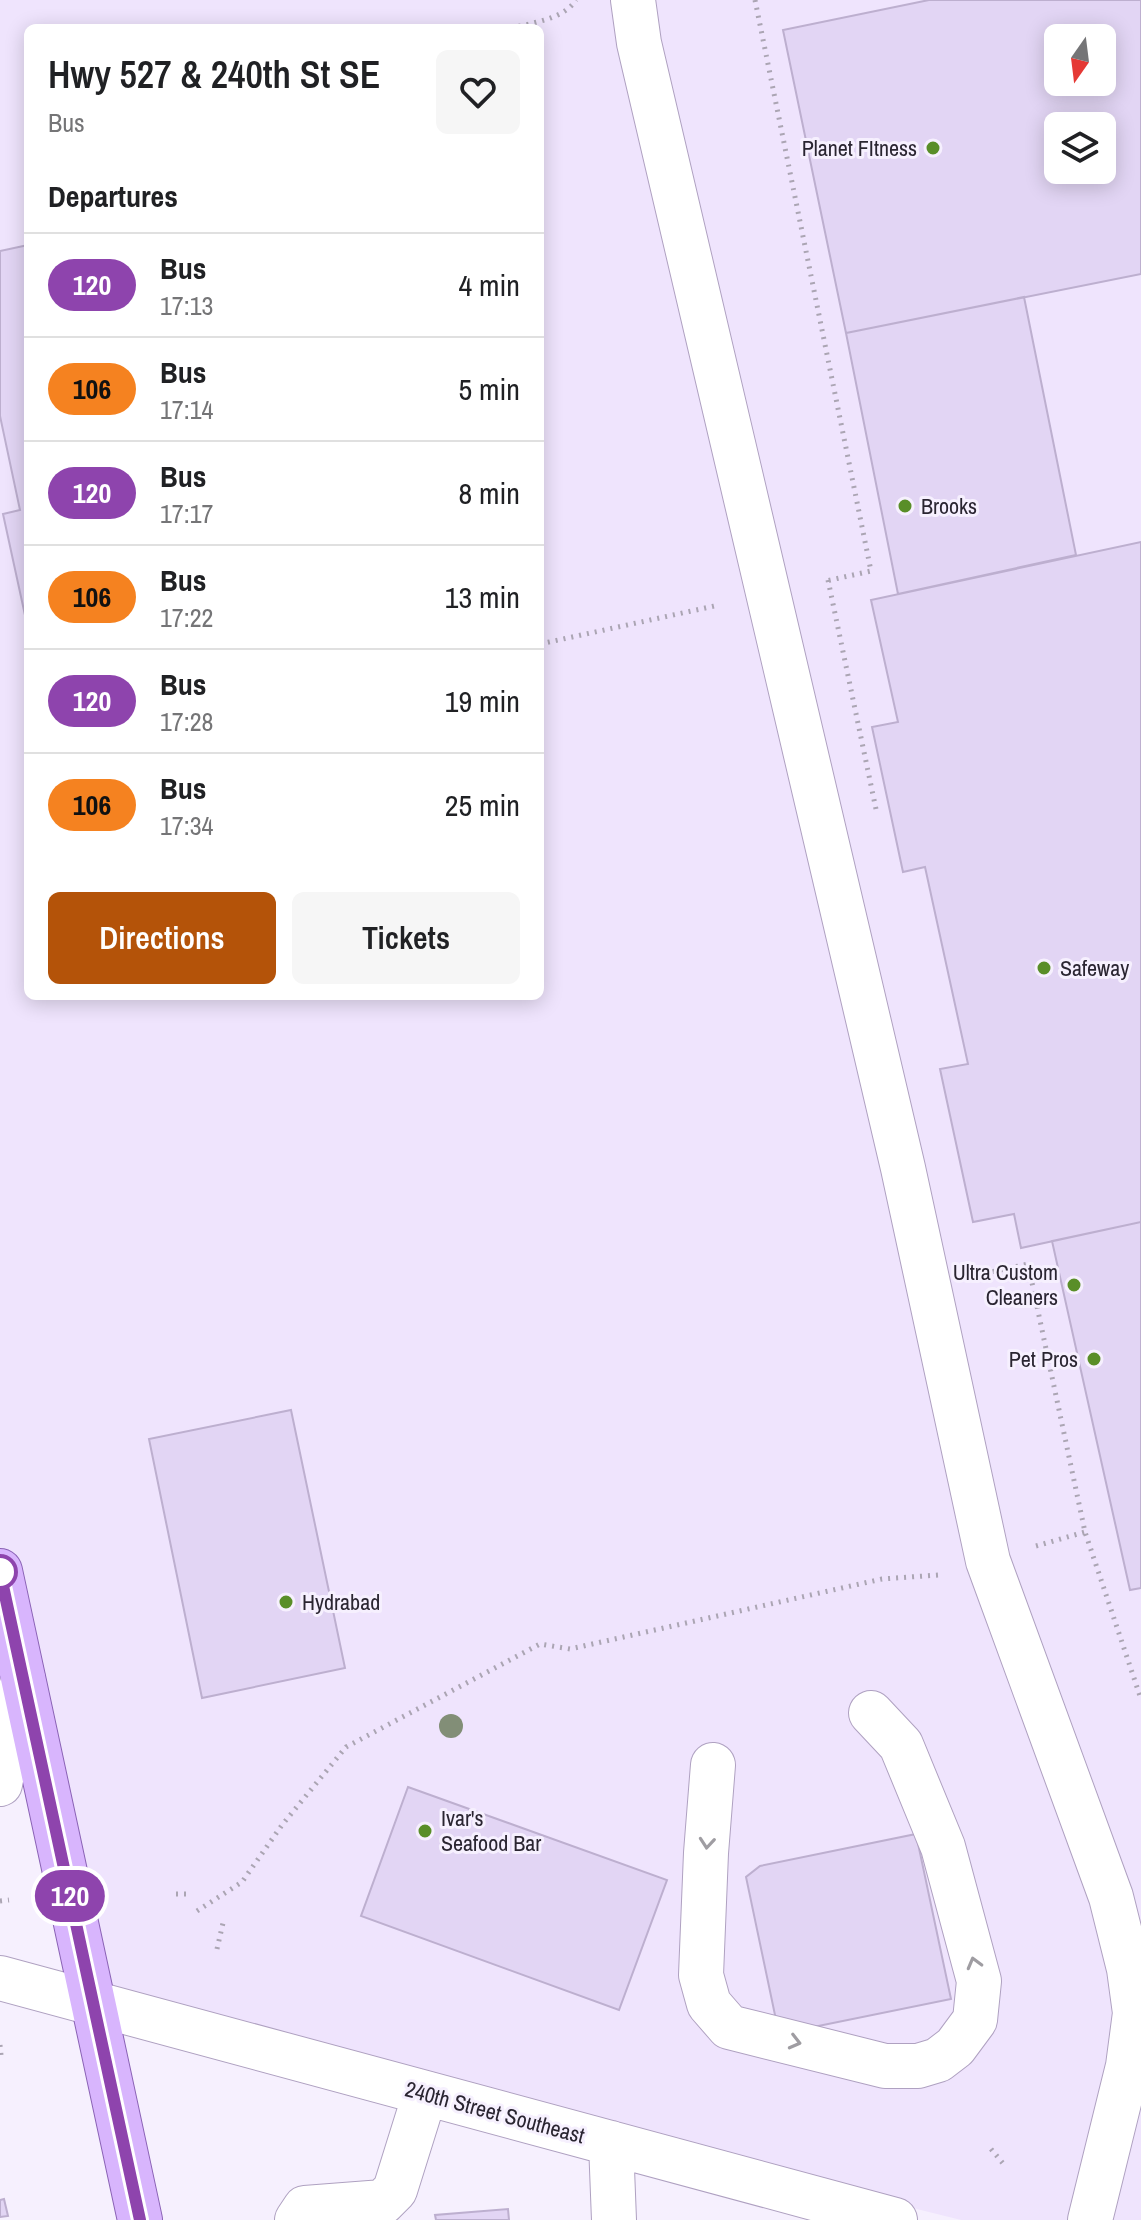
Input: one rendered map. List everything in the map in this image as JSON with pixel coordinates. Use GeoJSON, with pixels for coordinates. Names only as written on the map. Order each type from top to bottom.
{"type":"FeatureCollection","features":[{"type":"Feature","properties":{"kind":"main road"},"geometry":{"type":"LineString","coordinates":[[0,1571],[140,2220]]}},
{"type":"Feature","properties":{"kind":"street"},"geometry":{"type":"LineString","coordinates":[[633,0],[639,43],[903,1168],[988,1561],[1111,1897],[1129,1969],[1135,2013],[1128,2066],[1090,2220]]}},
{"type":"Feature","properties":{"kind":"street"},"geometry":{"type":"LineString","coordinates":[[0,1784],[23,1679]]}},
{"type":"Feature","properties":{"kind":"street"},"geometry":{"type":"LineString","coordinates":[[713,1765],[701,1975],[709,2004],[729,2027],[885,2066],[918,2066],[938,2060],[955,2047],[975,2020],[979,1981],[943,1847],[901,1745],[871,1713]]}},
{"type":"Feature","properties":{"kind":"street","name":"240th Street Southeast"},"geometry":{"type":"LineString","coordinates":[[0,1978],[611,2143],[784,2206],[895,2220]]}},
{"type":"Feature","properties":{"kind":"street"},"geometry":{"type":"LineString","coordinates":[[297,2220],[305,2208],[383,2202],[388,2198],[395,2190],[425,2094]]}},
{"type":"Feature","properties":{"kind":"street"},"geometry":{"type":"LineString","coordinates":[[611,2143],[614,2220]]}},
{"type":"Feature","properties":{"kind":"path"},"geometry":{"type":"LineString","coordinates":[[528,24],[544,20],[572,6],[576,0]]}},
{"type":"Feature","properties":{"kind":"path"},"geometry":{"type":"LineString","coordinates":[[544,643],[871,571],[755,0]]}},
{"type":"Feature","properties":{"kind":"path"},"geometry":{"type":"LineString","coordinates":[[828,580],[880,827]]}},
{"type":"Feature","properties":{"kind":"path"},"geometry":{"type":"LineString","coordinates":[[974,1275],[1028,1264],[1085,1532],[1141,1699]]}},
{"type":"Feature","properties":{"kind":"path"},"geometry":{"type":"LineString","coordinates":[[197,1911],[242,1882],[282,1825],[346,1747],[540,1644],[570,1649],[882,1579],[931,1577],[1085,1532]]}},
{"type":"Feature","properties":{"kind":"path"},"geometry":{"type":"LineString","coordinates":[[176,1894],[191,1894]]}},
{"type":"Feature","properties":{"kind":"path"},"geometry":{"type":"LineString","coordinates":[[0,1901],[9,1900]]}},
{"type":"Feature","properties":{"kind":"path"},"geometry":{"type":"LineString","coordinates":[[217,1949],[223,1923]]}},
{"type":"Feature","properties":{"kind":"path"},"geometry":{"type":"LineString","coordinates":[[0,2045],[1,2055]]}},
{"type":"Feature","properties":{"kind":"path"},"geometry":{"type":"LineString","coordinates":[[991,2149],[1006,2167]]}},
{"type":"Feature","properties":{"kind":"shaded area"},"geometry":{"type":"Polygon","coordinates":[[[0,0],[1141,0],[1141,2220],[961,2220],[94,2004],[0,1575],[0,0]]]}},
{"type":"Feature","properties":{"kind":"building","name":"Planet FItness"},"geometry":{"type":"Polygon","coordinates":[[[929,0],[1141,0],[1141,274],[846,333],[783,30],[929,0]]]}},
{"type":"Feature","properties":{"kind":"building"},"geometry":{"type":"Polygon","coordinates":[[[24,246],[24,611],[3,514],[20,510],[0,416],[0,251],[24,246]]]}},
{"type":"Feature","properties":{"kind":"building"},"geometry":{"type":"Polygon","coordinates":[[[1024,297],[1076,555],[898,594],[846,333],[1024,297]]]}},
{"type":"Feature","properties":{"kind":"building","name":"Safeway"},"geometry":{"type":"Polygon","coordinates":[[[1141,542],[1141,1222],[1021,1248],[1014,1214],[973,1222],[940,1069],[968,1064],[925,867],[903,872],[872,727],[898,722],[871,600],[1141,542]]]}},
{"type":"Feature","properties":{"kind":"building"},"geometry":{"type":"Polygon","coordinates":[[[1141,1222],[1141,1588],[1130,1590],[1052,1241],[1141,1222]]]}},
{"type":"Feature","properties":{"kind":"building"},"geometry":{"type":"Polygon","coordinates":[[[291,1410],[345,1668],[202,1698],[149,1439],[291,1410]]]}},
{"type":"Feature","properties":{"kind":"building"},"geometry":{"type":"Polygon","coordinates":[[[408,1787],[667,1880],[619,2010],[361,1916],[408,1787]]]}},
{"type":"Feature","properties":{"kind":"building"},"geometry":{"type":"Polygon","coordinates":[[[916,1834],[951,1999],[779,2034],[746,1877],[760,1866],[916,1834]]]}},
{"type":"Feature","properties":{"kind":"building"},"geometry":{"type":"Polygon","coordinates":[[[4,2199],[8,2216],[0,2217],[0,2200],[4,2199]]]}},
{"type":"Feature","properties":{"kind":"building"},"geometry":{"type":"Polygon","coordinates":[[[508,2209],[509,2220],[436,2220],[435,2215],[508,2209]]]}},
{"type":"Feature","properties":{"kind":"bus line","name":"120"},"geometry":{"type":"LineString","coordinates":[[0,1572],[140,2220]]}},
{"type":"Feature","properties":{"kind":"place","name":"Planet FItness"},"geometry":{"type":"Point","coordinates":[933,148]}},
{"type":"Feature","properties":{"kind":"place","name":"Brooks"},"geometry":{"type":"Point","coordinates":[905,506]}},
{"type":"Feature","properties":{"kind":"place","name":"Safeway"},"geometry":{"type":"Point","coordinates":[1044,968]}},
{"type":"Feature","properties":{"kind":"place","name":"Ultra Custom Cleaners"},"geometry":{"type":"Point","coordinates":[1074,1285]}},
{"type":"Feature","properties":{"kind":"place","name":"Pet Pros"},"geometry":{"type":"Point","coordinates":[1094,1359]}},
{"type":"Feature","properties":{"kind":"place","name":"Hydrabad"},"geometry":{"type":"Point","coordinates":[286,1602]}},
{"type":"Feature","properties":{"kind":"place","name":"Ivar's Seafood Bar"},"geometry":{"type":"Point","coordinates":[425,1831]}}]}
